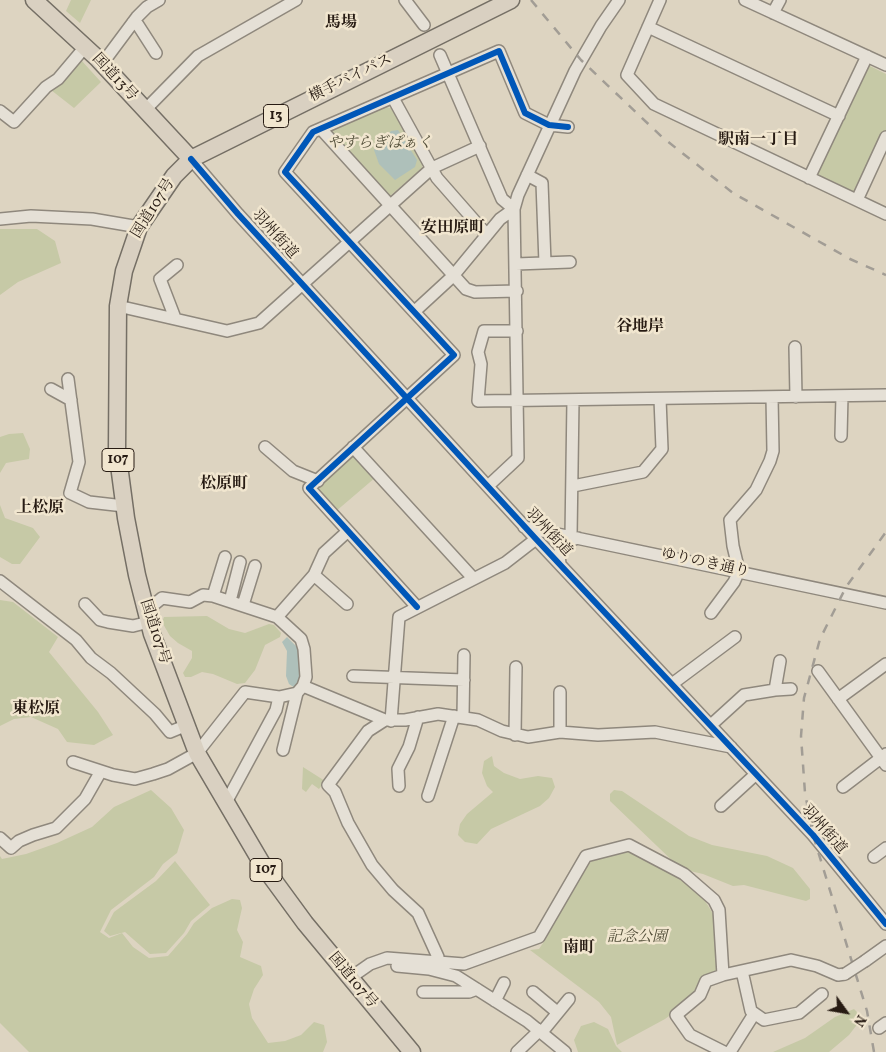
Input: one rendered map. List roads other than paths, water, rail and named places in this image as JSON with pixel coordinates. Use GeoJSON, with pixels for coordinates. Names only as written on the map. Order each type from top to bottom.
{"type":"FeatureCollection","features":[{"type":"Feature","properties":{"kind":"highway","name":"国道13号"},"geometry":{"type":"LineString","coordinates":[[34,0],[102,64],[191,159]]}},
{"type":"Feature","properties":{"kind":"highway","name":"横手バイパス"},"geometry":{"type":"LineString","coordinates":[[191,159],[510,1]]}},
{"type":"Feature","properties":{"kind":"highway","name":"国道107号"},"geometry":{"type":"LineString","coordinates":[[191,159],[174,176],[139,227],[124,272],[118,306],[116,450],[133,558],[147,617],[197,752],[223,800],[264,867],[305,923],[412,1052]]}},
{"type":"Feature","properties":{"kind":"street"},"geometry":{"type":"LineString","coordinates":[[102,64],[146,7],[158,0]]}},
{"type":"Feature","properties":{"kind":"street"},"geometry":{"type":"LineString","coordinates":[[145,110],[198,56],[296,0]]}},
{"type":"Feature","properties":{"kind":"street"},"geometry":{"type":"LineString","coordinates":[[405,0],[424,25]]}},
{"type":"Feature","properties":{"kind":"street"},"geometry":{"type":"LineString","coordinates":[[488,486],[518,458],[517,291],[514,209],[527,175],[574,71],[619,0]]}},
{"type":"Feature","properties":{"kind":"street"},"geometry":{"type":"LineString","coordinates":[[660,0],[627,75],[654,104],[886,214]]}},
{"type":"Feature","properties":{"kind":"street"},"geometry":{"type":"LineString","coordinates":[[745,0],[886,65]]}},
{"type":"Feature","properties":{"kind":"street"},"geometry":{"type":"LineString","coordinates":[[773,13],[780,0]]}},
{"type":"Feature","properties":{"kind":"street"},"geometry":{"type":"LineString","coordinates":[[134,22],[138,25],[156,53]]}},
{"type":"Feature","properties":{"kind":"street"},"geometry":{"type":"LineString","coordinates":[[648,27],[839,116]]}},
{"type":"Feature","properties":{"kind":"street"},"geometry":{"type":"LineString","coordinates":[[0,111],[14,122],[46,87],[58,79],[85,47]]}},
{"type":"Feature","properties":{"kind":"street"},"geometry":{"type":"LineString","coordinates":[[417,607],[310,488],[454,355],[350,240],[285,172],[313,132],[499,51],[525,113],[549,125],[568,127]]}},
{"type":"Feature","properties":{"kind":"street"},"geometry":{"type":"LineString","coordinates":[[440,55],[502,199],[514,209]]}},
{"type":"Feature","properties":{"kind":"street"},"geometry":{"type":"LineString","coordinates":[[809,178],[867,56]]}},
{"type":"Feature","properties":{"kind":"street"},"geometry":{"type":"LineString","coordinates":[[393,98],[437,178],[487,235]]}},
{"type":"Feature","properties":{"kind":"street"},"geometry":{"type":"LineString","coordinates":[[321,128],[466,289],[475,292],[517,291]]}},
{"type":"Feature","properties":{"kind":"street"},"geometry":{"type":"LineString","coordinates":[[856,200],[886,139]]}},
{"type":"Feature","properties":{"kind":"street"},"geometry":{"type":"LineString","coordinates":[[118,306],[227,331],[259,323],[432,168],[480,146]]}},
{"type":"Feature","properties":{"kind":"street","name":"羽州街道"},"geometry":{"type":"LineString","coordinates":[[191,159],[406,398],[816,839],[886,924]]}},
{"type":"Feature","properties":{"kind":"street"},"geometry":{"type":"LineString","coordinates":[[527,175],[542,183],[545,263]]}},
{"type":"Feature","properties":{"kind":"street"},"geometry":{"type":"LineString","coordinates":[[415,312],[454,276],[500,219],[514,209]]}},
{"type":"Feature","properties":{"kind":"street"},"geometry":{"type":"LineString","coordinates":[[0,219],[31,216],[83,218],[139,227]]}},
{"type":"Feature","properties":{"kind":"street"},"geometry":{"type":"LineString","coordinates":[[516,264],[570,262]]}},
{"type":"Feature","properties":{"kind":"street"},"geometry":{"type":"LineString","coordinates":[[175,318],[160,279],[177,265]]}},
{"type":"Feature","properties":{"kind":"street"},"geometry":{"type":"LineString","coordinates":[[517,331],[484,331],[478,352],[481,364],[478,401],[886,395]]}},
{"type":"Feature","properties":{"kind":"street"},"geometry":{"type":"LineString","coordinates":[[795,347],[796,397]]}},
{"type":"Feature","properties":{"kind":"street"},"geometry":{"type":"LineString","coordinates":[[68,379],[79,462],[70,492],[89,502],[124,506]]}},
{"type":"Feature","properties":{"kind":"street"},"geometry":{"type":"LineString","coordinates":[[51,389],[71,400]]}},
{"type":"Feature","properties":{"kind":"street"},"geometry":{"type":"LineString","coordinates":[[842,396],[842,436]]}},
{"type":"Feature","properties":{"kind":"street"},"geometry":{"type":"LineString","coordinates":[[710,613],[734,582],[739,571],[733,546],[730,520],[756,490],[770,461],[773,451],[772,397]]}},
{"type":"Feature","properties":{"kind":"street"},"geometry":{"type":"LineString","coordinates":[[573,486],[643,472],[662,449],[660,399]]}},
{"type":"Feature","properties":{"kind":"street"},"geometry":{"type":"LineString","coordinates":[[560,564],[559,554],[564,545],[575,537],[571,496],[573,486],[573,400]]}},
{"type":"Feature","properties":{"kind":"street"},"geometry":{"type":"LineString","coordinates":[[264,447],[293,471],[318,481]]}},
{"type":"Feature","properties":{"kind":"street"},"geometry":{"type":"LineString","coordinates":[[354,447],[473,578]]}},
{"type":"Feature","properties":{"kind":"street","name":"ゆりのき通り"},"geometry":{"type":"LineString","coordinates":[[524,526],[886,603]]}},
{"type":"Feature","properties":{"kind":"street"},"geometry":{"type":"LineString","coordinates":[[277,617],[314,575],[324,553],[348,532]]}},
{"type":"Feature","properties":{"kind":"street"},"geometry":{"type":"LineString","coordinates":[[388,721],[399,617],[505,563],[536,539]]}},
{"type":"Feature","properties":{"kind":"street"},"geometry":{"type":"LineString","coordinates":[[213,596],[225,557]]}},
{"type":"Feature","properties":{"kind":"street"},"geometry":{"type":"LineString","coordinates":[[230,601],[240,562]]}},
{"type":"Feature","properties":{"kind":"street"},"geometry":{"type":"LineString","coordinates":[[243,605],[255,566]]}},
{"type":"Feature","properties":{"kind":"street"},"geometry":{"type":"LineString","coordinates":[[314,575],[347,604]]}},
{"type":"Feature","properties":{"kind":"street"},"geometry":{"type":"LineString","coordinates":[[0,581],[76,640],[91,658],[111,673],[155,714],[170,732],[187,725]]}},
{"type":"Feature","properties":{"kind":"street"},"geometry":{"type":"LineString","coordinates":[[86,604],[100,620],[133,626],[147,617],[162,598],[190,602],[203,596],[213,596],[277,617],[301,639],[306,662],[283,750]]}},
{"type":"Feature","properties":{"kind":"street"},"geometry":{"type":"LineString","coordinates":[[672,684],[736,637]]}},
{"type":"Feature","properties":{"kind":"street"},"geometry":{"type":"LineString","coordinates":[[428,796],[458,716],[464,680],[464,656]]}},
{"type":"Feature","properties":{"kind":"street"},"geometry":{"type":"LineString","coordinates":[[776,690],[780,661]]}},
{"type":"Feature","properties":{"kind":"street"},"geometry":{"type":"LineString","coordinates":[[838,699],[886,664]]}},
{"type":"Feature","properties":{"kind":"street"},"geometry":{"type":"LineString","coordinates":[[515,734],[516,667]]}},
{"type":"Feature","properties":{"kind":"street"},"geometry":{"type":"LineString","coordinates":[[818,671],[884,759],[843,787]]}},
{"type":"Feature","properties":{"kind":"street"},"geometry":{"type":"LineString","coordinates":[[353,676],[464,680]]}},
{"type":"Feature","properties":{"kind":"street"},"geometry":{"type":"LineString","coordinates":[[710,725],[744,695],[791,689]]}},
{"type":"Feature","properties":{"kind":"street"},"geometry":{"type":"LineString","coordinates":[[72,762],[135,779],[168,769],[197,752],[245,692],[279,697],[300,690],[388,721]]}},
{"type":"Feature","properties":{"kind":"street"},"geometry":{"type":"LineString","coordinates":[[560,692],[560,732]]}},
{"type":"Feature","properties":{"kind":"street"},"geometry":{"type":"LineString","coordinates":[[223,800],[229,797],[276,710],[279,697]]}},
{"type":"Feature","properties":{"kind":"street"},"geometry":{"type":"LineString","coordinates":[[439,965],[418,913],[393,890],[372,865],[348,823],[335,792],[328,785],[368,731],[388,721],[418,717],[458,716],[528,737],[560,732],[598,735],[655,732],[731,747]]}},
{"type":"Feature","properties":{"kind":"street"},"geometry":{"type":"LineString","coordinates":[[399,786],[398,769],[409,747],[418,717]]}},
{"type":"Feature","properties":{"kind":"street"},"geometry":{"type":"LineString","coordinates":[[0,838],[11,848],[26,838],[56,828],[85,799],[101,771]]}},
{"type":"Feature","properties":{"kind":"street"},"geometry":{"type":"LineString","coordinates":[[721,806],[756,774]]}},
{"type":"Feature","properties":{"kind":"street"},"geometry":{"type":"LineString","coordinates":[[350,978],[370,964],[387,958],[464,964],[539,937],[586,856],[629,845],[684,874],[714,900],[720,910],[723,975]]}},
{"type":"Feature","properties":{"kind":"street"},"geometry":{"type":"LineString","coordinates":[[874,856],[886,848]]}},
{"type":"Feature","properties":{"kind":"street"},"geometry":{"type":"LineString","coordinates":[[724,1052],[690,1035],[676,1016],[700,995],[706,981],[723,975],[792,960],[817,966],[842,977],[886,946]]}},
{"type":"Feature","properties":{"kind":"street"},"geometry":{"type":"LineString","coordinates":[[370,964],[439,965],[541,1031],[565,1052]]}},
{"type":"Feature","properties":{"kind":"street"},"geometry":{"type":"LineString","coordinates":[[742,971],[751,1011],[764,1020],[799,1012],[822,994]]}},
{"type":"Feature","properties":{"kind":"street"},"geometry":{"type":"LineString","coordinates":[[495,1001],[504,983]]}},
{"type":"Feature","properties":{"kind":"street"},"geometry":{"type":"LineString","coordinates":[[423,992],[469,992],[477,989]]}},
{"type":"Feature","properties":{"kind":"street"},"geometry":{"type":"LineString","coordinates":[[533,992],[557,1012]]}},
{"type":"Feature","properties":{"kind":"street"},"geometry":{"type":"LineString","coordinates":[[517,1052],[541,1031],[569,999]]}},
{"type":"Feature","properties":{"kind":"street"},"geometry":{"type":"LineString","coordinates":[[730,1052],[754,1014]]}},
{"type":"Feature","properties":{"kind":"railway"},"geometry":{"type":"LineString","coordinates":[[531,0],[581,60],[662,137],[733,193],[850,259],[886,275]]}},
{"type":"Feature","properties":{"kind":"railway"},"geometry":{"type":"LineString","coordinates":[[874,1052],[867,1011],[813,835],[805,793],[801,736],[804,698],[820,639],[846,587],[886,532]]}},
{"type":"Feature","properties":{"kind":"district","name":"馬場"},"geometry":{"type":"Point","coordinates":[341,24]}},
{"type":"Feature","properties":{"kind":"district","name":"駅南一丁目"},"geometry":{"type":"Point","coordinates":[758,141]}},
{"type":"Feature","properties":{"kind":"district","name":"安田原町"},"geometry":{"type":"Point","coordinates":[453,229]}},
{"type":"Feature","properties":{"kind":"district","name":"谷地岸"},"geometry":{"type":"Point","coordinates":[640,328]}},
{"type":"Feature","properties":{"kind":"district","name":"松原町"},"geometry":{"type":"Point","coordinates":[224,485]}},
{"type":"Feature","properties":{"kind":"district","name":"上松原"},"geometry":{"type":"Point","coordinates":[40,509]}},
{"type":"Feature","properties":{"kind":"district","name":"東松原"},"geometry":{"type":"Point","coordinates":[36,710]}},
{"type":"Feature","properties":{"kind":"district","name":"南町"},"geometry":{"type":"Point","coordinates":[579,949]}},
{"type":"Feature","properties":{"kind":"park label","name":"やすらぎぱぁく"},"geometry":{"type":"Point","coordinates":[380,144]}},
{"type":"Feature","properties":{"kind":"park label","name":"記念公園"},"geometry":{"type":"Point","coordinates":[637,938]}}]}
